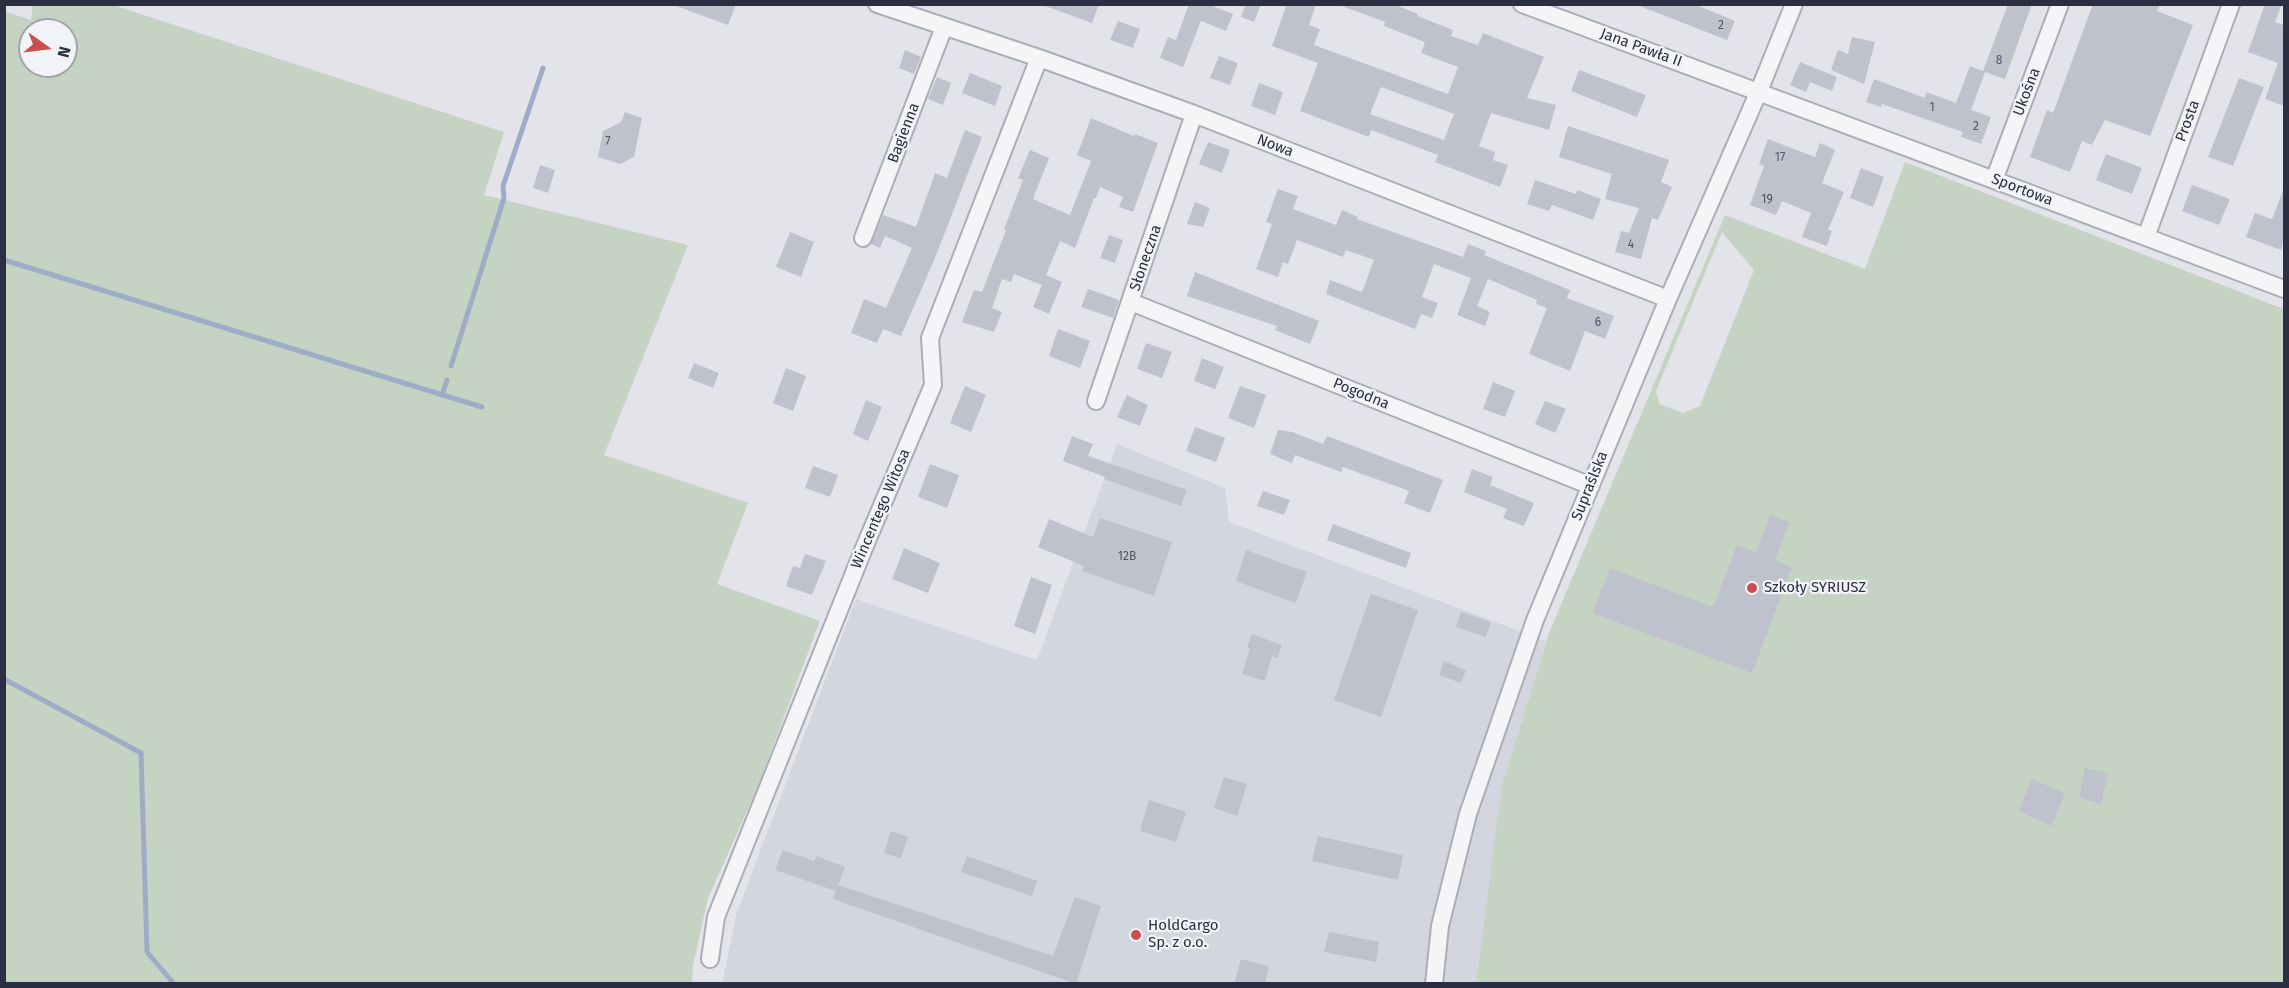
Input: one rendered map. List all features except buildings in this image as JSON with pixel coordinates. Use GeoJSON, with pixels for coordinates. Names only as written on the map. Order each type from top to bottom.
{"type":"FeatureCollection","features":[{"type":"Feature","properties":{"kind":"street","name":"Nowa"},"geometry":{"type":"LineString","coordinates":[[877,4],[924,12],[944,27],[1039,58],[1194,114],[1668,299]]}},
{"type":"Feature","properties":{"kind":"street","name":"Jana Pawła II"},"geometry":{"type":"LineString","coordinates":[[1522,4],[1760,91]]}},
{"type":"Feature","properties":{"kind":"street","name":"Supraślska"},"geometry":{"type":"LineString","coordinates":[[1434,984],[1440,926],[1468,814],[1535,620],[1668,299],[1760,91],[1794,4]]}},
{"type":"Feature","properties":{"kind":"street","name":"Ukośna"},"geometry":{"type":"LineString","coordinates":[[1994,180],[2060,4]]}},
{"type":"Feature","properties":{"kind":"street","name":"Prosta"},"geometry":{"type":"LineString","coordinates":[[2146,237],[2231,4]]}},
{"type":"Feature","properties":{"kind":"street","name":"Bagienna"},"geometry":{"type":"LineString","coordinates":[[863,238],[944,27]]}},
{"type":"Feature","properties":{"kind":"street","name":"Wincentego Witosa"},"geometry":{"type":"LineString","coordinates":[[710,959],[716,917],[864,548],[933,385],[930,338],[1039,58]]}},
{"type":"Feature","properties":{"kind":"street","name":"Sportowa"},"geometry":{"type":"LineString","coordinates":[[1760,91],[2284,289]]}},
{"type":"Feature","properties":{"kind":"street","name":"Słoneczna"},"geometry":{"type":"LineString","coordinates":[[1096,400],[1194,114]]}},
{"type":"Feature","properties":{"kind":"street","name":"Pogodna"},"geometry":{"type":"LineString","coordinates":[[1131,302],[1590,486]]}},
{"type":"Feature","properties":{"kind":"shaded area"},"geometry":{"type":"Polygon","coordinates":[[[1117,444],[1225,488],[1229,522],[1546,641],[1502,784],[1477,983],[722,984],[737,912],[856,599],[1037,660],[1117,444]]]}},
{"type":"Feature","properties":{"kind":"green space"},"geometry":{"type":"Polygon","coordinates":[[[33,5],[113,5],[504,132],[484,195],[688,245],[604,455],[748,503],[717,584],[820,621],[757,789],[708,898],[693,965],[692,983],[5,983],[4,11],[25,18],[18,18],[18,78],[78,78],[78,18],[31,18],[33,5]]]}},
{"type":"Feature","properties":{"kind":"green space"},"geometry":{"type":"Polygon","coordinates":[[[1905,162],[2284,309],[2284,983],[1476,984],[1502,784],[1549,633],[1725,215],[1865,269],[1905,162]],[[1722,232],[1656,391],[1659,404],[1683,413],[1700,406],[1754,270],[1722,232]]]}},
{"type":"Feature","properties":{"kind":"waterway"},"geometry":{"type":"LineString","coordinates":[[451,366],[504,198],[503,186],[543,68]]}},
{"type":"Feature","properties":{"kind":"waterway"},"geometry":{"type":"LineString","coordinates":[[4,260],[482,407]]}},
{"type":"Feature","properties":{"kind":"waterway"},"geometry":{"type":"LineString","coordinates":[[442,395],[447,380]]}},
{"type":"Feature","properties":{"kind":"waterway"},"geometry":{"type":"LineString","coordinates":[[4,679],[141,753],[147,952],[174,984]]}},
{"type":"Feature","properties":{"kind":"place","name":"Szkoły SYRIUSZ"},"geometry":{"type":"Point","coordinates":[1752,588]}},
{"type":"Feature","properties":{"kind":"place","name":"HoldCargo Sp. z o.o."},"geometry":{"type":"Point","coordinates":[1136,935]}}]}
